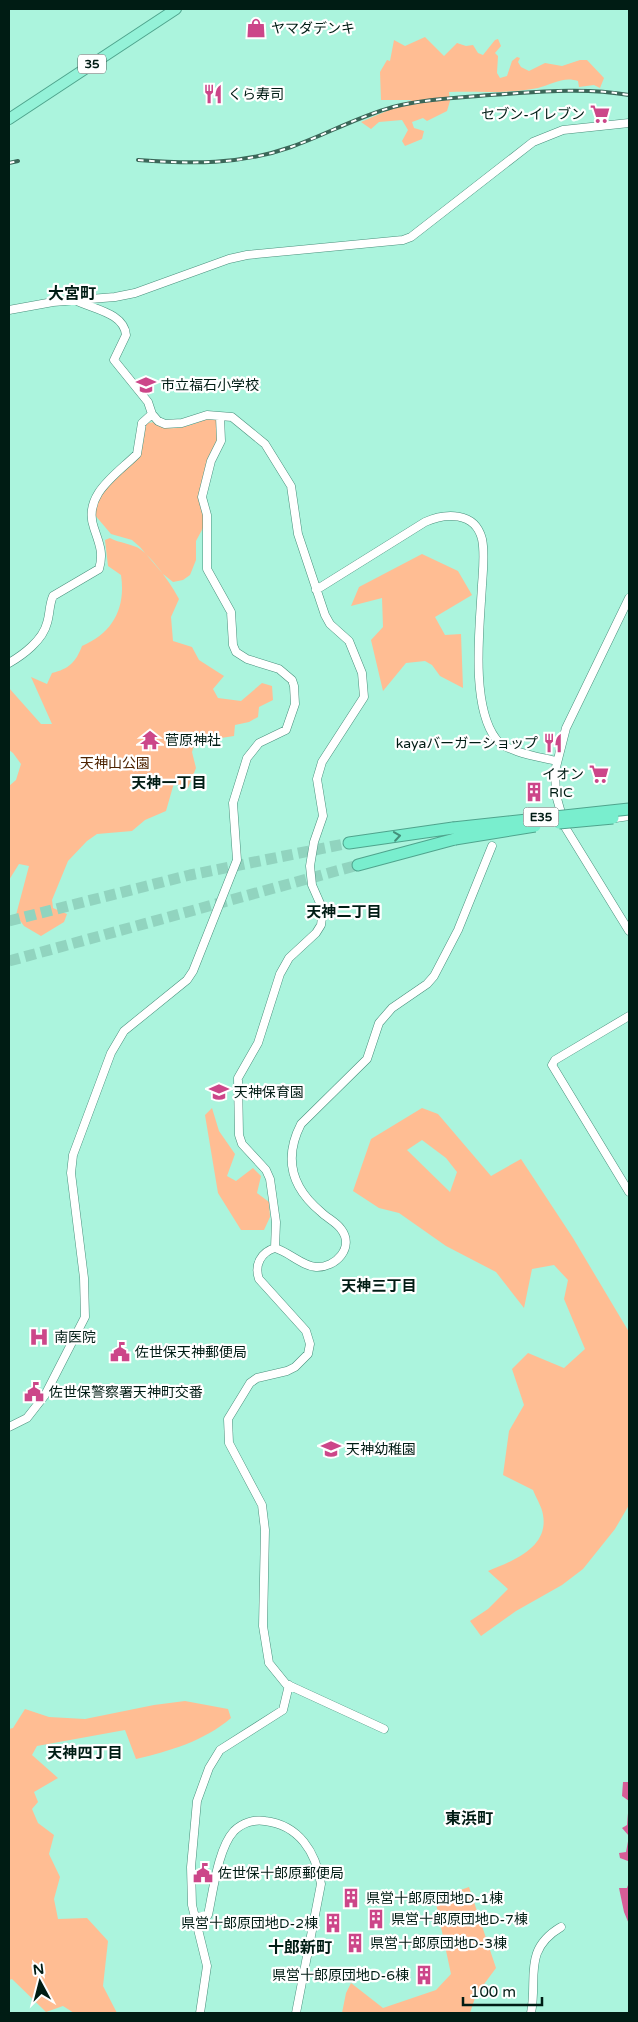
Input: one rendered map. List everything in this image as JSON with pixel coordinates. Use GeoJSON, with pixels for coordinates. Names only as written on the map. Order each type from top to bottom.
{"type":"FeatureCollection","features":[{"type":"Feature","properties":{"kind":"highway","name":"35"},"geometry":{"type":"LineString","coordinates":[[9,120],[176,9]]}},
{"type":"Feature","properties":{"kind":"highway","name":"E35"},"geometry":{"type":"LineString","coordinates":[[358,865],[454,833],[629,809]]}},
{"type":"Feature","properties":{"kind":"highway","name":"E35"},"geometry":{"type":"LineString","coordinates":[[349,843],[629,816]]}},
{"type":"Feature","properties":{"kind":"street"},"geometry":{"type":"LineString","coordinates":[[9,310],[73,299],[115,297],[135,293],[230,259],[247,255],[402,240],[411,237],[534,142],[563,130],[629,123]]}},
{"type":"Feature","properties":{"kind":"street"},"geometry":{"type":"LineString","coordinates":[[73,299],[116,317],[122,322],[126,335],[114,360],[148,402],[152,414],[158,421],[165,424],[182,423],[207,415],[232,417],[265,444],[287,478],[293,494],[298,534],[316,590],[330,624],[349,641],[362,673],[364,697],[322,762],[317,779],[323,816],[314,842],[311,873],[312,885],[323,910],[321,925],[316,933],[290,958],[280,974],[258,1043],[238,1078],[239,1135],[242,1144],[266,1170],[270,1179],[276,1222],[275,1248]]}},
{"type":"Feature","properties":{"kind":"street"},"geometry":{"type":"LineString","coordinates":[[9,663],[42,635],[48,622],[53,596],[99,569],[102,550],[92,518],[93,506],[108,479],[137,454],[142,423],[152,414]]}},
{"type":"Feature","properties":{"kind":"street"},"geometry":{"type":"LineString","coordinates":[[9,1427],[27,1418],[45,1396],[85,1317],[84,1278],[71,1173],[73,1155],[112,1053],[124,1031],[187,980],[193,971],[237,860],[233,803],[247,758],[259,743],[286,730],[295,704],[294,686],[288,675],[247,659],[236,652],[233,645],[231,612],[207,569],[207,515],[202,497],[211,461],[221,441],[220,416]]}},
{"type":"Feature","properties":{"kind":"street"},"geometry":{"type":"LineString","coordinates":[[316,590],[425,522],[440,515],[450,515],[468,520],[478,529],[483,549],[479,653],[484,713],[490,730],[504,746],[556,761]]}},
{"type":"Feature","properties":{"kind":"street"},"geometry":{"type":"LineString","coordinates":[[629,598],[566,728],[556,761],[556,795],[565,827],[629,931]]}},
{"type":"Feature","properties":{"kind":"street"},"geometry":{"type":"LineString","coordinates":[[565,827],[629,816]]}},
{"type":"Feature","properties":{"kind":"street"},"geometry":{"type":"LineString","coordinates":[[384,1729],[289,1685],[273,1670],[266,1650],[263,1626],[264,1530],[262,1505],[229,1443],[228,1419],[250,1383],[264,1375],[287,1371],[295,1367],[308,1354],[310,1344],[306,1331],[264,1286],[257,1274],[259,1259],[268,1250],[275,1248],[308,1265],[317,1267],[333,1263],[342,1256],[346,1241],[342,1230],[303,1196],[295,1181],[292,1158],[295,1135],[301,1124],[367,1059],[375,1032],[386,1014],[427,984],[434,976],[458,930],[492,846]]}},
{"type":"Feature","properties":{"kind":"street"},"geometry":{"type":"LineString","coordinates":[[629,1016],[555,1060],[552,1065],[629,1192]]}},
{"type":"Feature","properties":{"kind":"street"},"geometry":{"type":"LineString","coordinates":[[200,2013],[207,1966],[192,1905],[191,1867],[197,1801],[204,1780],[220,1750],[283,1710],[289,1685]]}},
{"type":"Feature","properties":{"kind":"street"},"geometry":{"type":"LineString","coordinates":[[196,1917],[208,1915],[223,1850],[235,1830],[250,1821],[262,1820],[287,1827],[298,1835],[312,1853],[318,1866],[321,1884],[296,2013]]}},
{"type":"Feature","properties":{"kind":"street"},"geometry":{"type":"LineString","coordinates":[[531,2013],[534,1959],[547,1940],[562,1928]]}},
{"type":"Feature","properties":{"kind":"green space"},"geometry":{"type":"Polygon","coordinates":[[[425,37],[444,56],[457,43],[466,46],[473,45],[478,53],[483,55],[495,40],[498,39],[501,46],[495,53],[498,56],[497,73],[500,78],[507,76],[512,61],[517,57],[520,58],[518,62],[521,67],[529,71],[545,63],[562,66],[580,60],[587,60],[604,78],[600,88],[594,85],[579,87],[578,81],[568,79],[527,90],[449,92],[450,101],[447,111],[427,121],[423,118],[412,122],[414,128],[424,131],[422,139],[405,146],[402,141],[408,130],[402,120],[379,122],[371,129],[361,122],[412,100],[381,100],[380,72],[387,60],[390,61],[394,40],[405,46],[425,37]]]}},
{"type":"Feature","properties":{"kind":"green space"},"geometry":{"type":"Polygon","coordinates":[[[210,418],[218,419],[220,436],[208,460],[203,528],[196,541],[196,560],[190,575],[183,580],[173,582],[163,574],[132,540],[111,534],[94,514],[108,486],[140,453],[145,425],[155,422],[167,428],[175,428],[210,418]]]}},
{"type":"Feature","properties":{"kind":"green space","name":"天神山公園"},"geometry":{"type":"Polygon","coordinates":[[[110,538],[140,549],[167,579],[179,599],[171,617],[173,641],[192,647],[199,660],[224,676],[213,689],[218,698],[241,701],[262,683],[272,686],[273,700],[259,707],[258,717],[249,722],[235,725],[234,736],[195,742],[192,752],[196,768],[188,788],[174,783],[166,811],[145,820],[132,831],[97,834],[87,841],[68,861],[52,900],[53,908],[67,914],[64,922],[41,936],[24,926],[16,915],[29,866],[19,864],[9,880],[9,786],[16,780],[21,764],[9,750],[9,688],[41,724],[52,724],[31,677],[47,684],[52,673],[71,664],[82,646],[102,634],[115,618],[119,609],[122,587],[121,575],[108,566],[105,540],[110,538]]]}},
{"type":"Feature","properties":{"kind":"green space"},"geometry":{"type":"Polygon","coordinates":[[[422,554],[458,571],[472,595],[435,617],[445,635],[461,634],[463,688],[440,676],[432,665],[425,661],[406,663],[383,691],[371,640],[383,627],[382,598],[351,606],[359,587],[422,554]]]}},
{"type":"Feature","properties":{"kind":"green space"},"geometry":{"type":"Polygon","coordinates":[[[212,1108],[219,1131],[235,1154],[227,1176],[236,1181],[253,1168],[261,1176],[257,1193],[269,1202],[270,1217],[264,1230],[241,1230],[218,1193],[205,1115],[212,1108]]]}},
{"type":"Feature","properties":{"kind":"green space"},"geometry":{"type":"Polygon","coordinates":[[[422,1108],[438,1114],[491,1176],[521,1159],[573,1238],[629,1332],[629,1505],[615,1529],[583,1569],[562,1585],[516,1611],[481,1636],[470,1621],[488,1609],[508,1589],[488,1571],[508,1563],[527,1552],[535,1545],[543,1526],[543,1515],[533,1490],[503,1475],[509,1431],[524,1405],[512,1369],[528,1353],[564,1368],[585,1349],[564,1299],[568,1280],[554,1265],[532,1269],[524,1308],[496,1272],[446,1246],[399,1213],[379,1208],[353,1191],[371,1139],[422,1108]],[[422,1140],[407,1150],[450,1192],[457,1172],[446,1158],[422,1140]]]}},
{"type":"Feature","properties":{"kind":"green space"},"geometry":{"type":"Polygon","coordinates":[[[185,1701],[228,1709],[231,1718],[198,1739],[136,1759],[125,1730],[37,1746],[32,1755],[58,1778],[34,1792],[38,1802],[32,1809],[38,1823],[54,1835],[49,1854],[60,1877],[54,1899],[58,1919],[87,1918],[108,1941],[103,1986],[117,2013],[74,2013],[63,2006],[46,2012],[12,1979],[9,1980],[9,1729],[13,1728],[25,1709],[49,1717],[85,1719],[154,1705],[185,1701]]]}},
{"type":"Feature","properties":{"kind":"green space"},"geometry":{"type":"Polygon","coordinates":[[[469,1887],[496,1968],[476,1995],[470,2013],[342,2013],[346,1993],[351,1983],[383,2008],[436,1990],[451,1974],[435,1899],[469,1887]]]}},
{"type":"Feature","properties":{"kind":"shaded area"},"geometry":{"type":"Polygon","coordinates":[[[623,1782],[629,1782],[629,1801],[622,1796],[623,1782]]]}},
{"type":"Feature","properties":{"kind":"shaded area"},"geometry":{"type":"Polygon","coordinates":[[[629,1801],[629,1836],[622,1828],[627,1825],[629,1801]]]}},
{"type":"Feature","properties":{"kind":"shaded area"},"geometry":{"type":"Polygon","coordinates":[[[629,1836],[629,1924],[624,1912],[619,1888],[627,1888],[628,1885],[628,1861],[620,1858],[619,1853],[626,1852],[629,1836]]]}},
{"type":"Feature","properties":{"kind":"tunnel"},"geometry":{"type":"LineString","coordinates":[[9,921],[190,875],[349,843]]}},
{"type":"Feature","properties":{"kind":"tunnel"},"geometry":{"type":"LineString","coordinates":[[9,961],[358,865]]}},
{"type":"Feature","properties":{"kind":"railway"},"geometry":{"type":"LineString","coordinates":[[138,160],[215,162],[253,157],[291,147],[380,111],[429,100],[560,91],[594,91],[629,95]]}},
{"type":"Feature","properties":{"kind":"railway"},"geometry":{"type":"LineString","coordinates":[[9,163],[18,161]]}},
{"type":"Feature","properties":{"kind":"place","name":"ヤマダデンキ"},"geometry":{"type":"Point","coordinates":[256,28]}},
{"type":"Feature","properties":{"kind":"place","name":"くら寿司"},"geometry":{"type":"Point","coordinates":[213,94]}},
{"type":"Feature","properties":{"kind":"place","name":"セブン-イレブン"},"geometry":{"type":"Point","coordinates":[600,114]}},
{"type":"Feature","properties":{"kind":"place","name":"市立福石小学校"},"geometry":{"type":"Point","coordinates":[146,385]}},
{"type":"Feature","properties":{"kind":"place","name":"菅原神社"},"geometry":{"type":"Point","coordinates":[150,740]}},
{"type":"Feature","properties":{"kind":"place","name":"kayaバーガーショップ"},"geometry":{"type":"Point","coordinates":[553,743]}},
{"type":"Feature","properties":{"kind":"place","name":"イオン"},"geometry":{"type":"Point","coordinates":[599,774]}},
{"type":"Feature","properties":{"kind":"place","name":"RIC"},"geometry":{"type":"Point","coordinates":[534,792]}},
{"type":"Feature","properties":{"kind":"place","name":"天神保育園"},"geometry":{"type":"Point","coordinates":[219,1092]}},
{"type":"Feature","properties":{"kind":"place","name":"南医院"},"geometry":{"type":"Point","coordinates":[39,1337]}},
{"type":"Feature","properties":{"kind":"place","name":"佐世保天神郵便局"},"geometry":{"type":"Point","coordinates":[120,1352]}},
{"type":"Feature","properties":{"kind":"place","name":"佐世保警察署天神町交番"},"geometry":{"type":"Point","coordinates":[34,1392]}},
{"type":"Feature","properties":{"kind":"place","name":"天神幼稚園"},"geometry":{"type":"Point","coordinates":[331,1449]}},
{"type":"Feature","properties":{"kind":"place","name":"佐世保十郎原郵便局"},"geometry":{"type":"Point","coordinates":[203,1873]}},
{"type":"Feature","properties":{"kind":"place","name":"県営十郎原団地D-1棟"},"geometry":{"type":"Point","coordinates":[351,1898]}},
{"type":"Feature","properties":{"kind":"place","name":"県営十郎原団地D-7棟"},"geometry":{"type":"Point","coordinates":[376,1919]}},
{"type":"Feature","properties":{"kind":"place","name":"県営十郎原団地D-2棟"},"geometry":{"type":"Point","coordinates":[333,1923]}},
{"type":"Feature","properties":{"kind":"place","name":"県営十郎原団地D-3棟"},"geometry":{"type":"Point","coordinates":[355,1943]}},
{"type":"Feature","properties":{"kind":"place","name":"県営十郎原団地D-6棟"},"geometry":{"type":"Point","coordinates":[424,1975]}},
{"type":"Feature","properties":{"kind":"district","name":"大宮町"},"geometry":{"type":"Point","coordinates":[72,294]}},
{"type":"Feature","properties":{"kind":"district","name":"天神一丁目"},"geometry":{"type":"Point","coordinates":[169,783]}},
{"type":"Feature","properties":{"kind":"district","name":"天神二丁目"},"geometry":{"type":"Point","coordinates":[344,912]}},
{"type":"Feature","properties":{"kind":"district","name":"天神三丁目"},"geometry":{"type":"Point","coordinates":[379,1286]}},
{"type":"Feature","properties":{"kind":"district","name":"天神四丁目"},"geometry":{"type":"Point","coordinates":[85,1753]}},
{"type":"Feature","properties":{"kind":"district","name":"東浜町"},"geometry":{"type":"Point","coordinates":[469,1819]}},
{"type":"Feature","properties":{"kind":"district","name":"十郎新町"},"geometry":{"type":"Point","coordinates":[300,1948]}}]}
